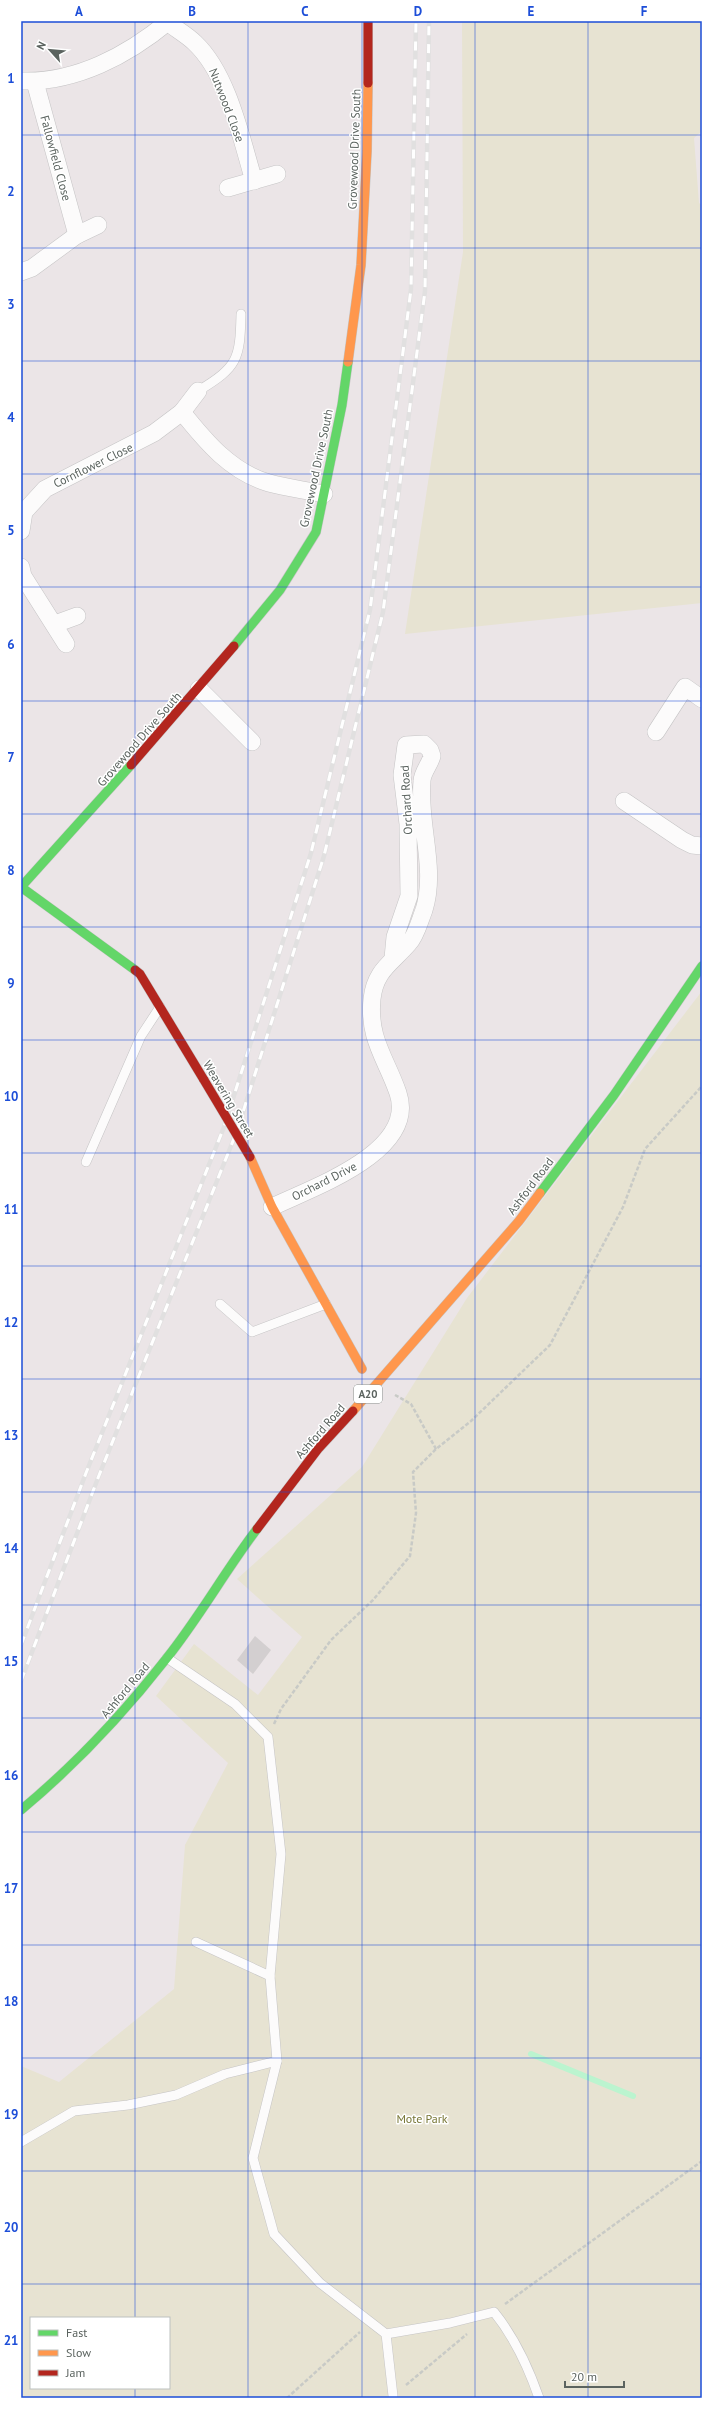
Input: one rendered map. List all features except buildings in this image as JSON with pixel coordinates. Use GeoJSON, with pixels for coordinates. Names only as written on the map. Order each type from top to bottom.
{"type":"FeatureCollection","features":[{"type":"Feature","properties":{"kind":"street","name":"Grovewood Drive South"},"geometry":{"type":"LineString","coordinates":[[21,887],[199,689],[280,590],[316,532],[342,406],[361,265],[367,151],[368,21]]}},
{"type":"Feature","properties":{"kind":"street"},"geometry":{"type":"LineString","coordinates":[[28,82],[82,72],[117,58],[168,22]]}},
{"type":"Feature","properties":{"kind":"street","name":"Nutwood Close"},"geometry":{"type":"LineString","coordinates":[[168,22],[195,43],[216,70],[232,111],[254,181]]}},
{"type":"Feature","properties":{"kind":"street","name":"Fallowfield Close"},"geometry":{"type":"LineString","coordinates":[[28,82],[77,235]]}},
{"type":"Feature","properties":{"kind":"street"},"geometry":{"type":"LineString","coordinates":[[228,188],[277,174]]}},
{"type":"Feature","properties":{"kind":"street"},"geometry":{"type":"LineString","coordinates":[[21,272],[32,268],[77,235],[98,225]]}},
{"type":"Feature","properties":{"kind":"street","name":"Cornflower Close"},"geometry":{"type":"LineString","coordinates":[[21,531],[24,512],[45,489],[154,433],[182,412],[198,391]]}},
{"type":"Feature","properties":{"kind":"street"},"geometry":{"type":"LineString","coordinates":[[182,412],[204,439],[232,466],[268,483],[324,494]]}},
{"type":"Feature","properties":{"kind":"street"},"geometry":{"type":"LineString","coordinates":[[21,566],[27,582],[55,624],[66,644]]}},
{"type":"Feature","properties":{"kind":"street"},"geometry":{"type":"LineString","coordinates":[[55,624],[77,616]]}},
{"type":"Feature","properties":{"kind":"street"},"geometry":{"type":"LineString","coordinates":[[656,732],[685,687],[702,699]]}},
{"type":"Feature","properties":{"kind":"street"},"geometry":{"type":"LineString","coordinates":[[199,689],[252,742]]}},
{"type":"Feature","properties":{"kind":"street","name":"Orchard Road"},"geometry":{"type":"LineString","coordinates":[[406,744],[424,744],[430,750],[432,756],[422,780],[430,871],[424,909],[410,942],[393,958],[395,937],[408,896],[408,824],[402,775],[406,744]]}},
{"type":"Feature","properties":{"kind":"street"},"geometry":{"type":"LineString","coordinates":[[624,801],[682,840],[692,845],[702,846]]}},
{"type":"Feature","properties":{"kind":"street","name":"Weavering Street"},"geometry":{"type":"LineString","coordinates":[[21,887],[140,974],[250,1157],[272,1207],[362,1369]]}},
{"type":"Feature","properties":{"kind":"street","name":"Orchard Drive"},"geometry":{"type":"LineString","coordinates":[[272,1207],[354,1168],[378,1150],[394,1132],[399,1116],[399,1095],[373,1036],[370,1012],[372,992],[379,973],[393,958]]}},
{"type":"Feature","properties":{"kind":"street","name":"Ashford Road"},"geometry":{"type":"LineString","coordinates":[[21,1810],[57,1780],[116,1719],[166,1658],[248,1541],[318,1449],[392,1368],[519,1221],[614,1095],[702,966]]}},
{"type":"Feature","properties":{"kind":"lane"},"geometry":{"type":"LineString","coordinates":[[198,391],[223,376],[234,363],[240,343],[241,314]]}},
{"type":"Feature","properties":{"kind":"lane"},"geometry":{"type":"LineString","coordinates":[[86,1162],[141,1036],[160,1007]]}},
{"type":"Feature","properties":{"kind":"lane"},"geometry":{"type":"LineString","coordinates":[[220,1304],[252,1332],[327,1304]]}},
{"type":"Feature","properties":{"kind":"lane"},"geometry":{"type":"LineString","coordinates":[[166,1658],[235,1704],[268,1737],[281,1854],[270,1976],[277,2061],[253,2158],[274,2234],[320,2283],[386,2334],[393,2396]]}},
{"type":"Feature","properties":{"kind":"lane"},"geometry":{"type":"LineString","coordinates":[[196,1942],[270,1976]]}},
{"type":"Feature","properties":{"kind":"lane"},"geometry":{"type":"LineString","coordinates":[[21,2142],[74,2111],[128,2105],[176,2095],[225,2074],[277,2061]]}},
{"type":"Feature","properties":{"kind":"lane"},"geometry":{"type":"LineString","coordinates":[[386,2334],[450,2323],[494,2312],[509,2331],[522,2355],[538,2398]]}},
{"type":"Feature","properties":{"kind":"path"},"geometry":{"type":"LineString","coordinates":[[268,1737],[282,1708],[331,1640],[373,1600],[410,1556],[416,1513],[413,1472],[436,1449],[471,1421],[550,1344],[623,1207],[645,1149],[702,1086]]}},
{"type":"Feature","properties":{"kind":"path"},"geometry":{"type":"LineString","coordinates":[[397,1389],[394,1394],[411,1404],[436,1449]]}},
{"type":"Feature","properties":{"kind":"path"},"geometry":{"type":"LineString","coordinates":[[494,2312],[702,2161]]}},
{"type":"Feature","properties":{"kind":"path"},"geometry":{"type":"LineString","coordinates":[[287,2398],[371,2322]]}},
{"type":"Feature","properties":{"kind":"path"},"geometry":{"type":"LineString","coordinates":[[393,2396],[471,2331]]}},
{"type":"Feature","properties":{"kind":"green space"},"geometry":{"type":"Polygon","coordinates":[[[462,21],[702,21],[702,131],[694,138],[699,203],[702,205],[702,603],[405,634],[463,252],[462,21]]]}},
{"type":"Feature","properties":{"kind":"green space","name":"Mote Park"},"geometry":{"type":"Polygon","coordinates":[[[702,991],[702,2398],[21,2398],[21,2066],[59,2082],[174,1989],[185,1845],[228,1763],[156,1696],[194,1644],[258,1695],[302,1637],[237,1579],[362,1467],[467,1298],[702,991]]]}},
{"type":"Feature","properties":{"kind":"waterway"},"geometry":{"type":"LineString","coordinates":[[531,2054],[633,2096]]}},
{"type":"Feature","properties":{"kind":"railway"},"geometry":{"type":"LineString","coordinates":[[21,1645],[86,1473],[224,1127],[311,853],[370,610],[411,289],[416,21]]}},
{"type":"Feature","properties":{"kind":"railway"},"geometry":{"type":"LineString","coordinates":[[21,1681],[98,1478],[237,1131],[324,856],[383,612],[425,291],[429,21]]}},
{"type":"Feature","properties":{"kind":"traffic: fast"},"geometry":{"type":"LineString","coordinates":[[234,646],[280,590],[316,532],[342,405],[348,362]]}},
{"type":"Feature","properties":{"kind":"traffic: fast"},"geometry":{"type":"LineString","coordinates":[[131,765],[21,887],[135,970]]}},
{"type":"Feature","properties":{"kind":"traffic: fast"},"geometry":{"type":"LineString","coordinates":[[540,1193],[614,1095],[702,966]]}},
{"type":"Feature","properties":{"kind":"traffic: fast"},"geometry":{"type":"LineString","coordinates":[[21,1810],[41,1793],[98,1738],[150,1679],[190,1627],[257,1529]]}},
{"type":"Feature","properties":{"kind":"traffic: slow"},"geometry":{"type":"LineString","coordinates":[[348,362],[361,265],[367,151],[368,83]]}},
{"type":"Feature","properties":{"kind":"traffic: slow"},"geometry":{"type":"LineString","coordinates":[[250,1157],[272,1207],[362,1369]]}},
{"type":"Feature","properties":{"kind":"traffic: slow"},"geometry":{"type":"LineString","coordinates":[[353,1411],[519,1221],[540,1193]]}},
{"type":"Feature","properties":{"kind":"traffic: jam"},"geometry":{"type":"LineString","coordinates":[[368,21],[368,83]]}},
{"type":"Feature","properties":{"kind":"traffic: jam"},"geometry":{"type":"LineString","coordinates":[[131,765],[234,646]]}},
{"type":"Feature","properties":{"kind":"traffic: jam"},"geometry":{"type":"LineString","coordinates":[[135,970],[140,974],[204,1080]]}},
{"type":"Feature","properties":{"kind":"traffic: jam"},"geometry":{"type":"LineString","coordinates":[[204,1080],[250,1157]]}},
{"type":"Feature","properties":{"kind":"traffic: jam"},"geometry":{"type":"LineString","coordinates":[[257,1529],[318,1449],[353,1411]]}}]}
